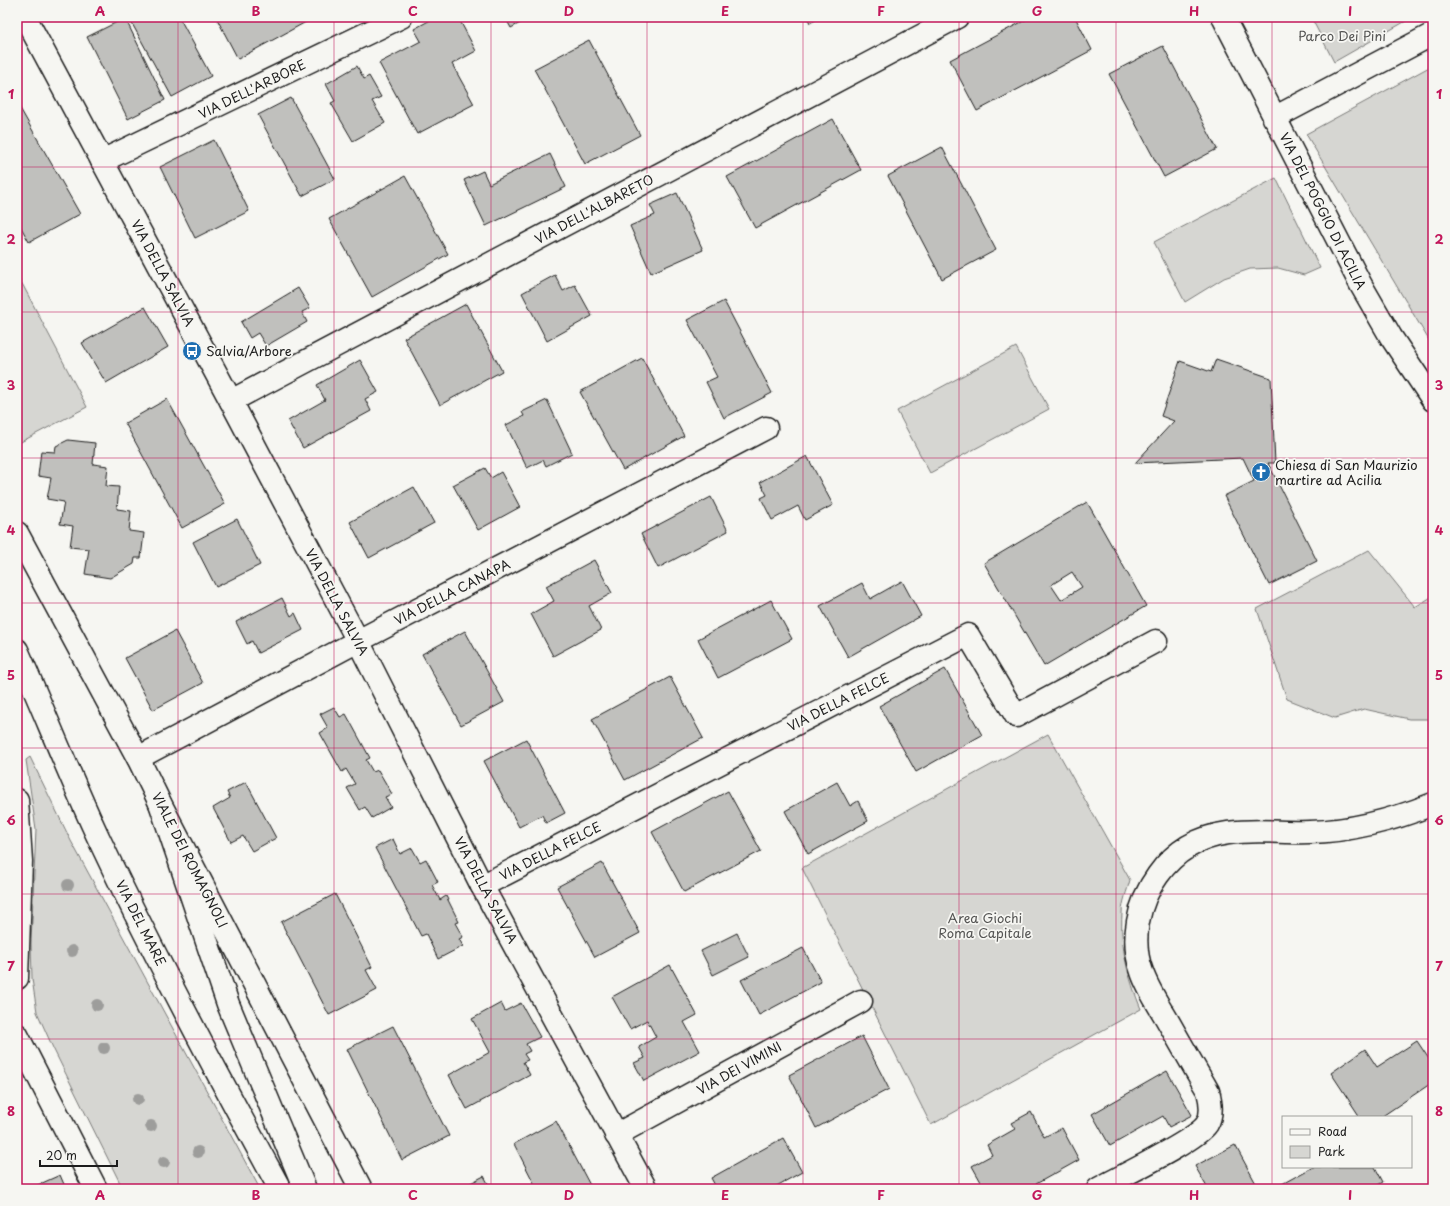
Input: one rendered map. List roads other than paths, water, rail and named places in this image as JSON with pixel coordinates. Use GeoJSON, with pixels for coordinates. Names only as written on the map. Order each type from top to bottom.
{"type":"FeatureCollection","features":[{"type":"Feature","properties":{"kind":"street","name":"VIA DELLA SALVIA"},"geometry":{"type":"LineString","coordinates":[[24,17],[232,400],[358,641],[482,886],[646,1189]]}},
{"type":"Feature","properties":{"kind":"street","name":"VIA DELL'ARBORE"},"geometry":{"type":"LineString","coordinates":[[102,161],[401,17]]}},
{"type":"Feature","properties":{"kind":"street","name":"VIA DELL'ALBARETO"},"geometry":{"type":"LineString","coordinates":[[232,400],[957,17]]}},
{"type":"Feature","properties":{"kind":"street","name":"VIA DEL POGGIO DI ACILIA"},"geometry":{"type":"LineString","coordinates":[[1223,17],[1375,312],[1433,400]]}},
{"type":"Feature","properties":{"kind":"street"},"geometry":{"type":"LineString","coordinates":[[1274,118],[1433,34]]}},
{"type":"Feature","properties":{"kind":"street","name":"VIA DELLA CANAPA"},"geometry":{"type":"LineString","coordinates":[[138,758],[358,641],[766,428]]}},
{"type":"Feature","properties":{"kind":"street","name":"VIALE DEI ROMAGNOLI"},"geometry":{"type":"LineString","coordinates":[[17,533],[138,758],[160,804],[361,1189]]}},
{"type":"Feature","properties":{"kind":"street","name":"VIA DELLA FELCE"},"geometry":{"type":"LineString","coordinates":[[482,886],[968,635],[1016,716],[1156,641]]}},
{"type":"Feature","properties":{"kind":"street","name":"VIA DEL MARE"},"geometry":{"type":"LineString","coordinates":[[17,650],[76,788],[120,882],[228,1094],[280,1189]]}},
{"type":"Feature","properties":{"kind":"street"},"geometry":{"type":"LineString","coordinates":[[17,800],[21,861],[17,978]]}},
{"type":"Feature","properties":{"kind":"street"},"geometry":{"type":"LineString","coordinates":[[160,804],[228,1004],[305,1189]]}},
{"type":"Feature","properties":{"kind":"street"},"geometry":{"type":"LineString","coordinates":[[1098,1189],[1192,1137],[1207,1124],[1211,1115],[1208,1091],[1146,983],[1136,946],[1139,914],[1149,888],[1172,857],[1196,842],[1227,833],[1342,830],[1381,822],[1433,804]]}},
{"type":"Feature","properties":{"kind":"street","name":"VIA DEI VIMINI"},"geometry":{"type":"LineString","coordinates":[[616,1134],[861,1001]]}},
{"type":"Feature","properties":{"kind":"street"},"geometry":{"type":"LineString","coordinates":[[17,1035],[96,1189]]}},
{"type":"Feature","properties":{"kind":"place","name":"Salvia/Arbore"},"geometry":{"type":"Point","coordinates":[192,351]}},
{"type":"Feature","properties":{"kind":"place","name":"Chiesa di San Maurizio martire ad Acilia"},"geometry":{"type":"Point","coordinates":[1261,472]}},
{"type":"Feature","properties":{"kind":"park label","name":"Parco Dei Pini"},"geometry":{"type":"Point","coordinates":[1342,36]}},
{"type":"Feature","properties":{"kind":"park label","name":"Area Giochi Roma Capitale"},"geometry":{"type":"Point","coordinates":[985,926]}}]}
